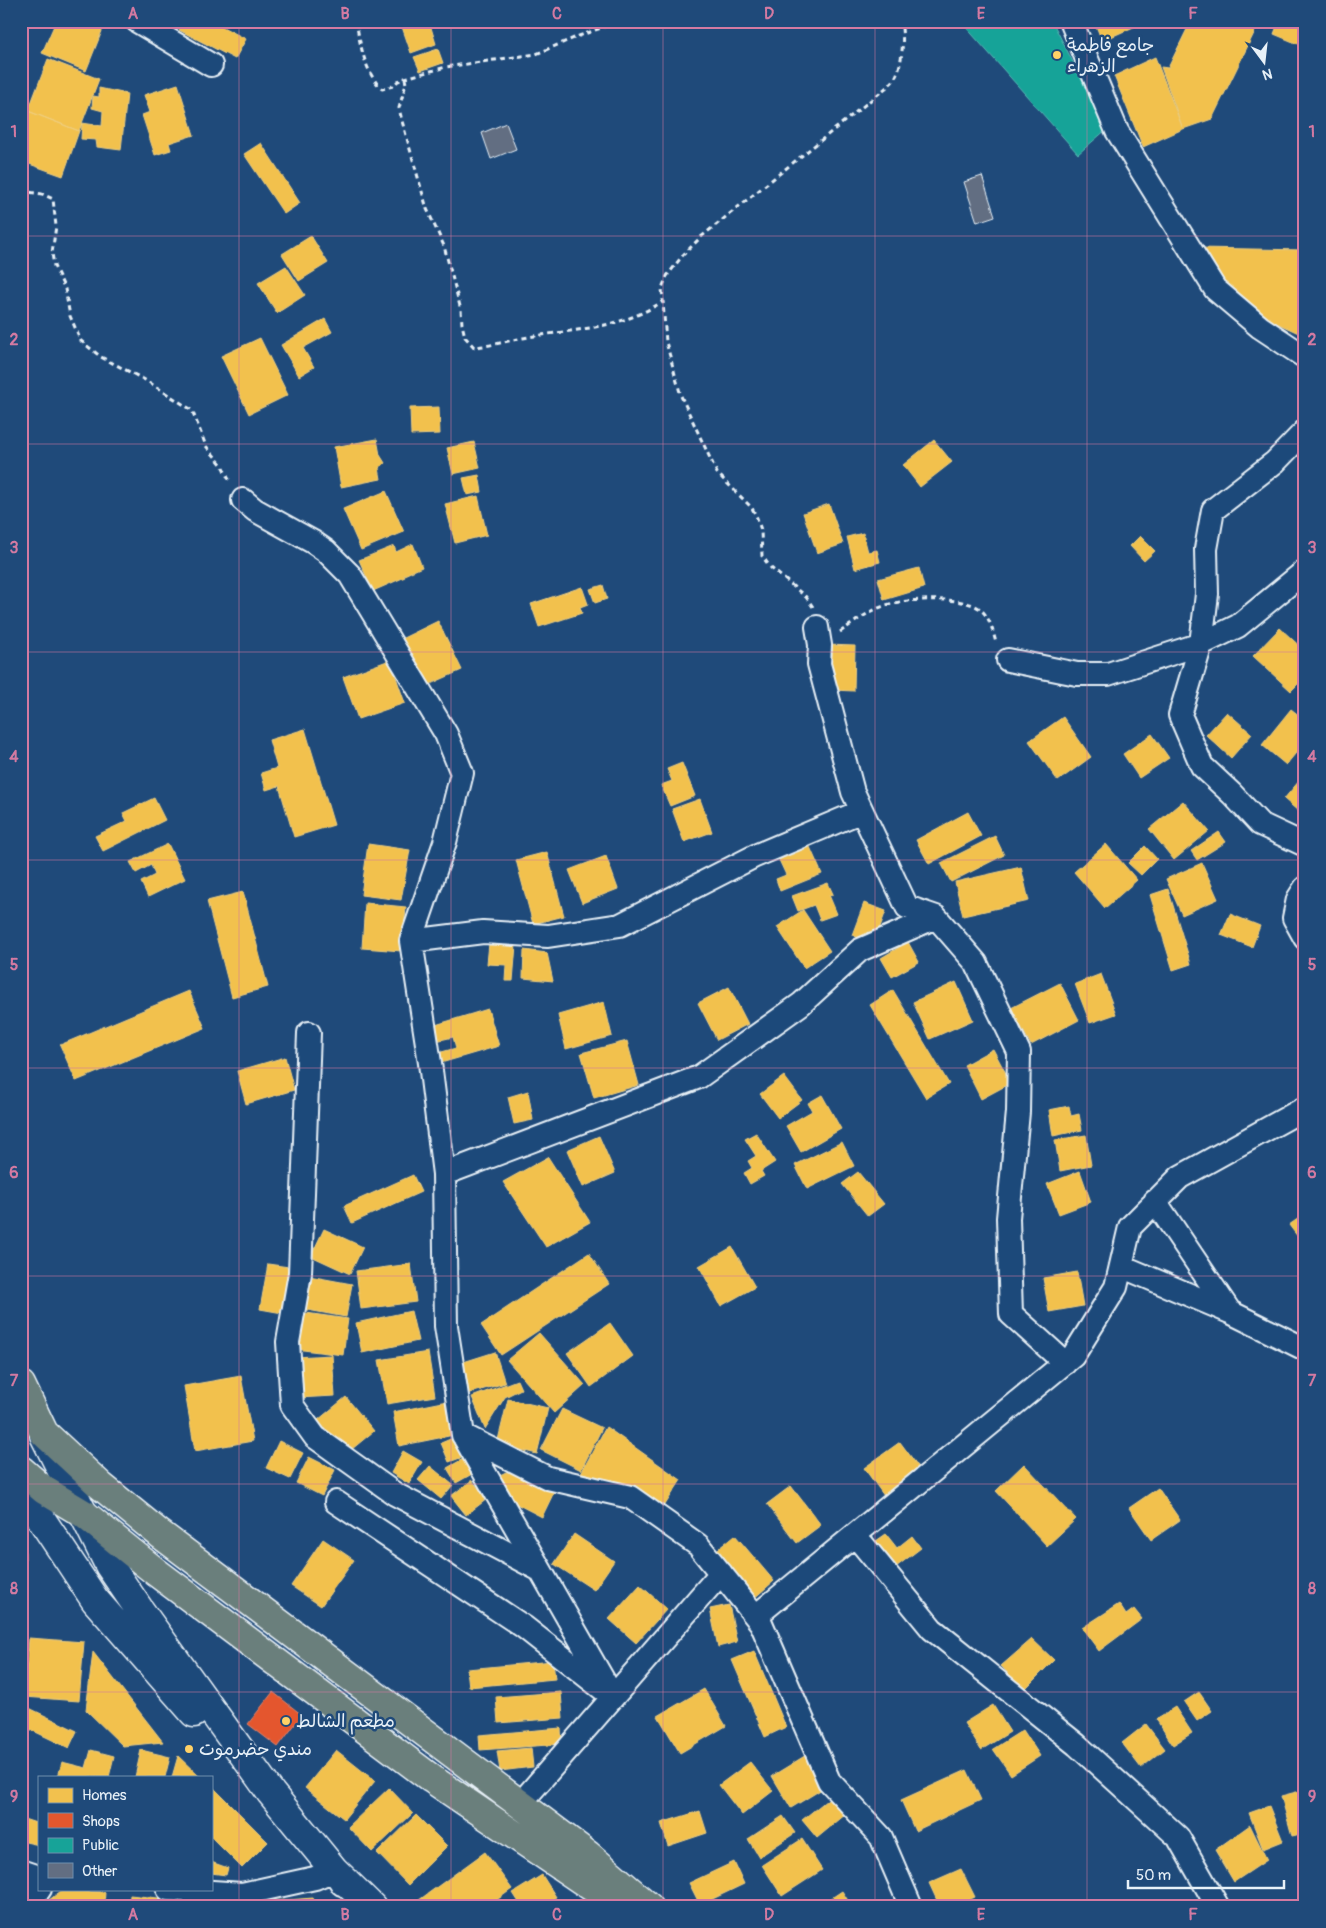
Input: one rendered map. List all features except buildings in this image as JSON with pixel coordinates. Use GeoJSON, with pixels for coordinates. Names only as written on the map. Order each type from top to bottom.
{"type":"FeatureCollection","features":[{"type":"Feature","properties":{"kind":"main road"},"geometry":{"type":"LineString","coordinates":[[21,1385],[109,1565],[270,1793],[334,1870],[372,1907]]}},
{"type":"Feature","properties":{"kind":"main road"},"geometry":{"type":"LineString","coordinates":[[44,1434],[101,1486],[160,1534],[588,1855],[649,1907]]}},
{"type":"Feature","properties":{"kind":"main road"},"geometry":{"type":"LineString","coordinates":[[21,1470],[44,1490],[84,1514],[156,1572],[432,1779],[605,1896],[613,1907]]}},
{"type":"Feature","properties":{"kind":"main road"},"geometry":{"type":"LineString","coordinates":[[21,1484],[30,1502],[95,1600],[231,1755],[270,1793]]}},
{"type":"Feature","properties":{"kind":"main road"},"geometry":{"type":"LineString","coordinates":[[21,1874],[38,1880]]}},
{"type":"Feature","properties":{"kind":"street"},"geometry":{"type":"LineString","coordinates":[[137,21],[211,66]]}},
{"type":"Feature","properties":{"kind":"street"},"geometry":{"type":"LineString","coordinates":[[1071,21],[1117,131],[1215,289],[1260,327],[1305,357]]}},
{"type":"Feature","properties":{"kind":"street"},"geometry":{"type":"LineString","coordinates":[[1305,431],[1275,462],[1213,510],[1206,549],[1207,594],[1200,644],[1180,715],[1202,766],[1260,824],[1305,845]]}},
{"type":"Feature","properties":{"kind":"street"},"geometry":{"type":"LineString","coordinates":[[243,500],[256,510],[326,551],[350,575],[446,734],[462,773],[445,842],[411,941],[430,1063],[444,1174],[446,1326],[463,1435],[613,1697]]}},
{"type":"Feature","properties":{"kind":"street"},"geometry":{"type":"LineString","coordinates":[[1002,652],[1077,674],[1108,674],[1200,644],[1238,626],[1305,571]]}},
{"type":"Feature","properties":{"kind":"street"},"geometry":{"type":"LineString","coordinates":[[819,636],[819,664],[854,792],[907,907],[936,917],[976,963],[1019,1052],[1018,1112],[1008,1218],[1012,1314],[1065,1363]]}},
{"type":"Feature","properties":{"kind":"street"},"geometry":{"type":"LineString","coordinates":[[411,941],[483,932],[548,936],[620,925],[755,856],[862,810]]}},
{"type":"Feature","properties":{"kind":"street"},"geometry":{"type":"LineString","coordinates":[[1305,888],[1298,899],[1294,918],[1305,938]]}},
{"type":"Feature","properties":{"kind":"street"},"geometry":{"type":"LineString","coordinates":[[444,1174],[699,1078],[800,1004],[860,950],[936,917]]}},
{"type":"Feature","properties":{"kind":"street"},"geometry":{"type":"LineString","coordinates":[[309,1033],[300,1273],[288,1342],[292,1406],[315,1437],[395,1494],[540,1570]]}},
{"type":"Feature","properties":{"kind":"street"},"geometry":{"type":"LineString","coordinates":[[756,1616],[1073,1356],[1116,1287],[1130,1227],[1180,1177],[1305,1108]]}},
{"type":"Feature","properties":{"kind":"street"},"geometry":{"type":"LineString","coordinates":[[1155,1201],[1230,1312]]}},
{"type":"Feature","properties":{"kind":"street"},"geometry":{"type":"LineString","coordinates":[[1121,1266],[1230,1312],[1305,1349]]}},
{"type":"Feature","properties":{"kind":"street"},"geometry":{"type":"LineString","coordinates":[[463,1435],[548,1478],[630,1497],[698,1545],[761,1623],[829,1781],[881,1837],[911,1907]]}},
{"type":"Feature","properties":{"kind":"street"},"geometry":{"type":"LineString","coordinates":[[336,1502],[524,1627],[613,1697]]}},
{"type":"Feature","properties":{"kind":"street"},"geometry":{"type":"LineString","coordinates":[[854,1536],[932,1629],[1077,1745],[1178,1837],[1218,1907]]}},
{"type":"Feature","properties":{"kind":"street"},"geometry":{"type":"LineString","coordinates":[[520,1804],[721,1573]]}},
{"type":"Feature","properties":{"kind":"street"},"geometry":{"type":"LineString","coordinates":[[183,1890],[242,1894],[315,1878],[334,1870],[354,1907]]}},
{"type":"Feature","properties":{"kind":"street"},"geometry":{"type":"LineString","coordinates":[[24,1907],[39,1890]]}},
{"type":"Feature","properties":{"kind":"path"},"geometry":{"type":"LineString","coordinates":[[356,21],[370,71],[375,82],[382,88],[388,88],[405,78],[446,67],[536,54],[620,21]]}},
{"type":"Feature","properties":{"kind":"path"},"geometry":{"type":"LineString","coordinates":[[901,21],[903,39],[895,78],[887,87],[691,246],[667,276],[662,288],[666,342],[681,396],[711,464],[722,480],[752,508],[761,530],[762,556],[771,568],[806,597],[814,609],[819,636],[889,604],[921,599],[958,602],[976,606],[982,610],[988,618],[1002,652]]}},
{"type":"Feature","properties":{"kind":"path"},"geometry":{"type":"LineString","coordinates":[[405,78],[406,84],[399,108],[402,121],[427,209],[444,246],[461,310],[465,337],[474,346],[490,346],[523,338],[613,324],[629,319],[663,301]]}},
{"type":"Feature","properties":{"kind":"path"},"geometry":{"type":"LineString","coordinates":[[21,191],[42,194],[53,200],[56,226],[52,253],[54,266],[65,289],[70,316],[81,341],[101,357],[147,381],[192,410],[206,446],[222,465],[228,478],[236,486],[243,500]]}},
{"type":"Feature","properties":{"kind":"place","name":"جامع فاطمة الزهراء"},"geometry":{"type":"Point","coordinates":[1057,55]}},
{"type":"Feature","properties":{"kind":"place","name":"مطعم الشالط"},"geometry":{"type":"Point","coordinates":[286,1721]}},
{"type":"Feature","properties":{"kind":"place","name":"مندي حضرموت"},"geometry":{"type":"Point","coordinates":[189,1749]}}]}
